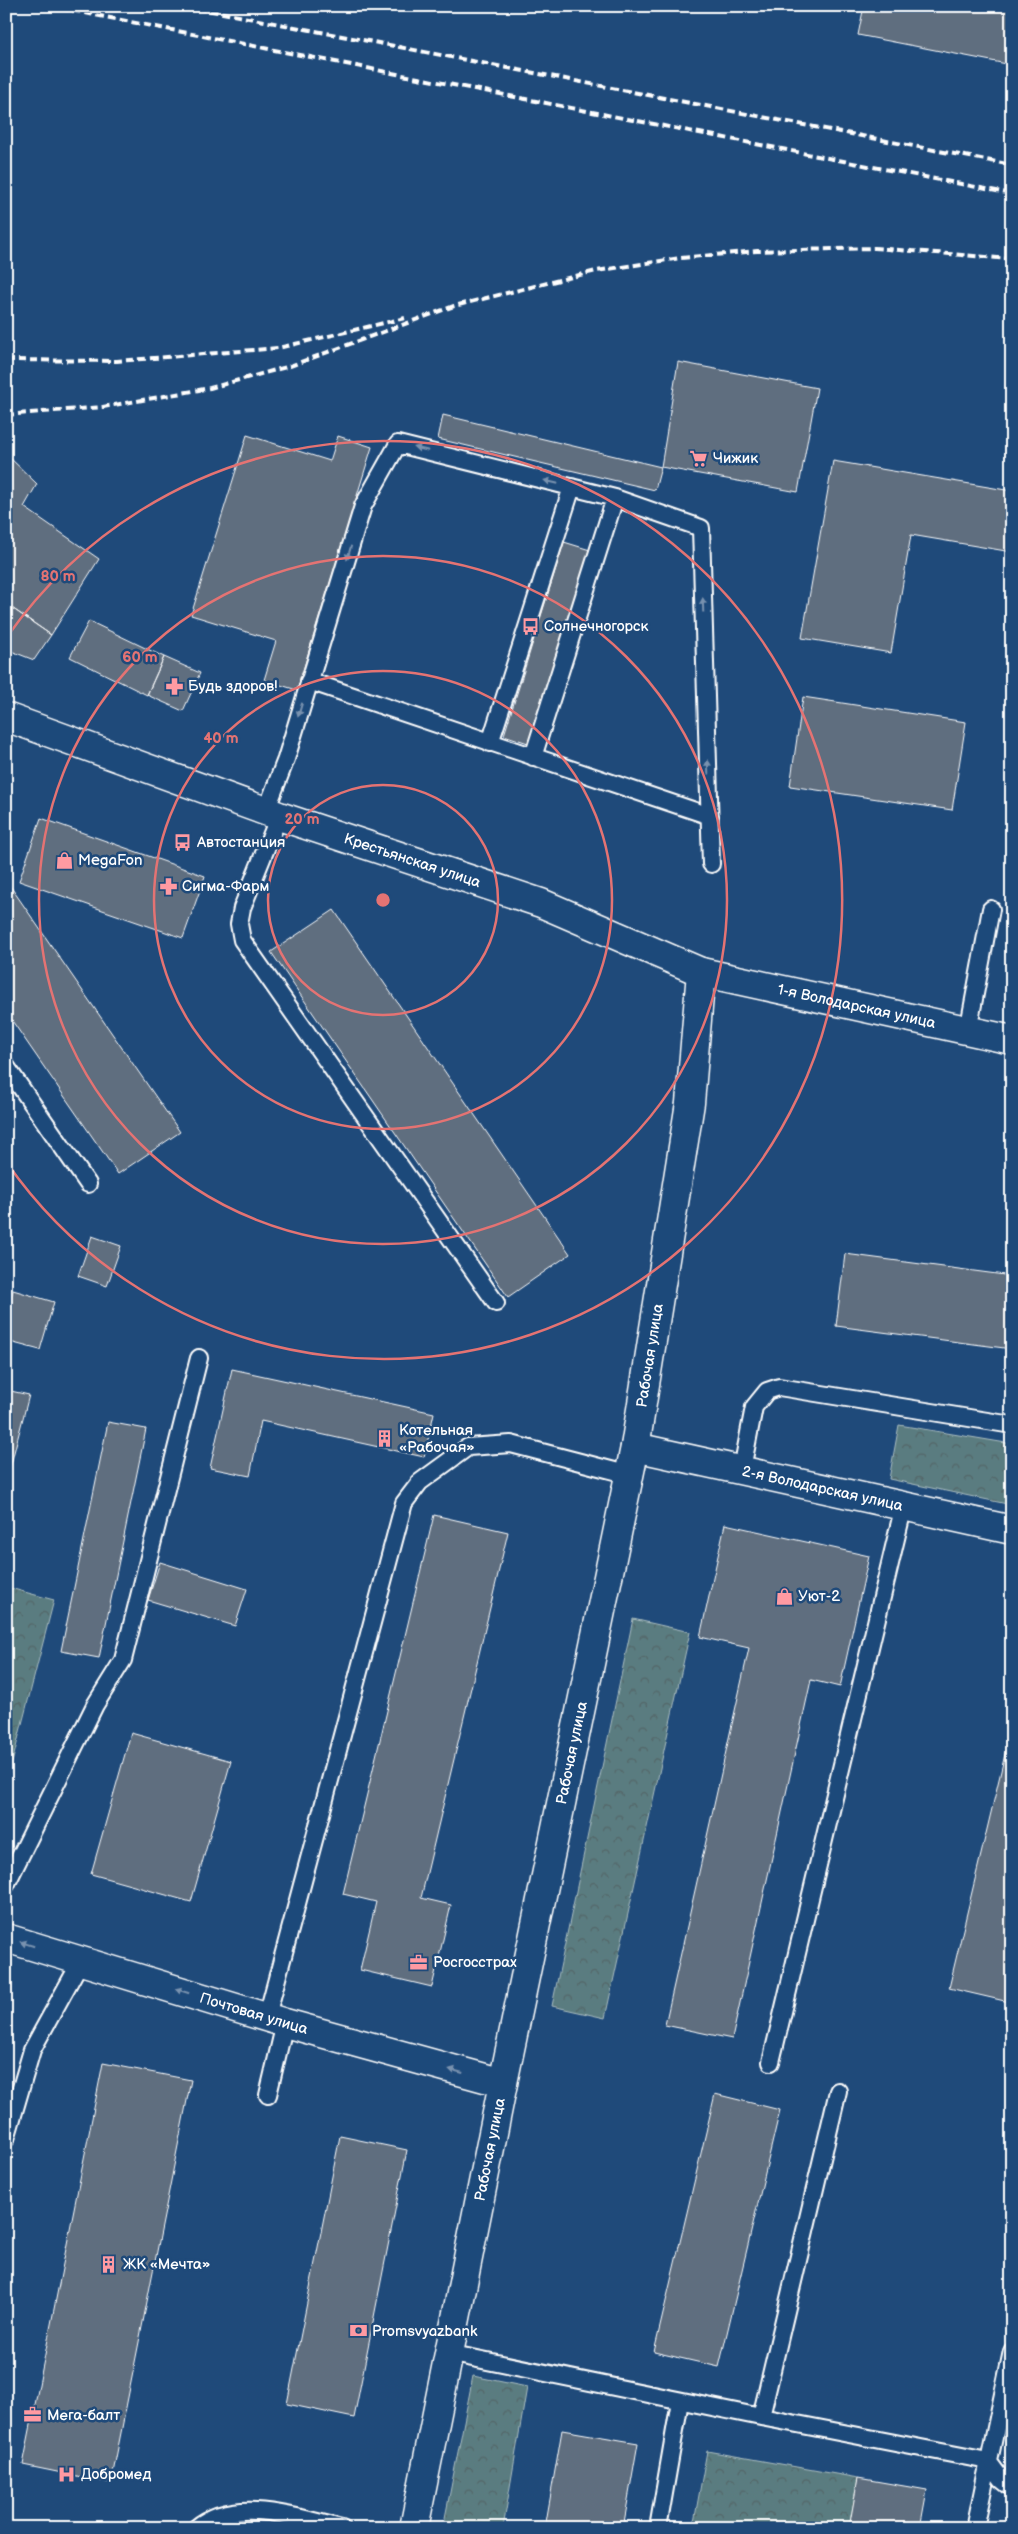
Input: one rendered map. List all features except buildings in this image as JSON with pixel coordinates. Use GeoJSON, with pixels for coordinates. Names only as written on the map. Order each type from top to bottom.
{"type":"FeatureCollection","features":[{"type":"Feature","properties":{"kind":"street","name":"Крестьянская улица"},"geometry":{"type":"LineString","coordinates":[[6,717],[273,813],[541,902],[701,972]]}},
{"type":"Feature","properties":{"kind":"street","name":"1-я Володарская улица"},"geometry":{"type":"LineString","coordinates":[[701,972],[1012,1040]]}},
{"type":"Feature","properties":{"kind":"street","name":"Рабочая улица"},"geometry":{"type":"LineString","coordinates":[[414,2528],[503,2083],[630,1475],[690,1103],[701,972]]}},
{"type":"Feature","properties":{"kind":"street","name":"2-я Володарская улица"},"geometry":{"type":"LineString","coordinates":[[635,1447],[742,1469],[1012,1530]]}},
{"type":"Feature","properties":{"kind":"street","name":"Почтовая улица"},"geometry":{"type":"LineString","coordinates":[[6,1938],[276,2019],[503,2083]]}},
{"type":"Feature","properties":{"kind":"lane"},"geometry":{"type":"LineString","coordinates":[[496,1303],[242,940],[239,924],[242,908],[273,813],[284,765],[363,506],[398,444],[615,498],[701,528],[711,864]]}},
{"type":"Feature","properties":{"kind":"lane"},"geometry":{"type":"LineString","coordinates":[[490,743],[572,487]]}},
{"type":"Feature","properties":{"kind":"lane"},"geometry":{"type":"LineString","coordinates":[[533,758],[615,498]]}},
{"type":"Feature","properties":{"kind":"lane"},"geometry":{"type":"LineString","coordinates":[[309,681],[533,758],[710,816]]}},
{"type":"Feature","properties":{"kind":"lane"},"geometry":{"type":"LineString","coordinates":[[968,1031],[991,909]]}},
{"type":"Feature","properties":{"kind":"lane"},"geometry":{"type":"LineString","coordinates":[[6,1066],[88,1184]]}},
{"type":"Feature","properties":{"kind":"lane"},"geometry":{"type":"LineString","coordinates":[[6,1885],[94,1705],[123,1660],[199,1358]]}},
{"type":"Feature","properties":{"kind":"lane"},"geometry":{"type":"LineString","coordinates":[[742,1469],[754,1407],[767,1391],[779,1387],[1012,1425]]}},
{"type":"Feature","properties":{"kind":"lane"},"geometry":{"type":"LineString","coordinates":[[268,2095],[276,2019],[404,1503],[420,1482],[468,1447],[511,1444],[630,1475]]}},
{"type":"Feature","properties":{"kind":"lane"},"geometry":{"type":"LineString","coordinates":[[771,2062],[904,1505]]}},
{"type":"Feature","properties":{"kind":"lane"},"geometry":{"type":"LineString","coordinates":[[6,2139],[32,2050],[81,1961]]}},
{"type":"Feature","properties":{"kind":"lane"},"geometry":{"type":"LineString","coordinates":[[761,2417],[838,2091]]}},
{"type":"Feature","properties":{"kind":"lane"},"geometry":{"type":"LineString","coordinates":[[975,2528],[1012,2351]]}},
{"type":"Feature","properties":{"kind":"lane"},"geometry":{"type":"LineString","coordinates":[[448,2353],[680,2401],[988,2461],[1012,2488]]}},
{"type":"Feature","properties":{"kind":"lane"},"geometry":{"type":"LineString","coordinates":[[658,2528],[680,2401]]}},
{"type":"Feature","properties":{"kind":"lane"},"geometry":{"type":"LineString","coordinates":[[196,2528],[228,2512],[268,2512],[342,2528]]}},
{"type":"Feature","properties":{"kind":"green space"},"geometry":{"type":"Polygon","coordinates":[[[899,1425],[1012,1444],[1012,1505],[889,1479],[899,1425]]]}},
{"type":"Feature","properties":{"kind":"green space"},"geometry":{"type":"Polygon","coordinates":[[[6,1587],[54,1600],[6,1786],[6,1587]]]}},
{"type":"Feature","properties":{"kind":"green space"},"geometry":{"type":"Polygon","coordinates":[[[633,1619],[690,1632],[605,2018],[552,2006],[633,1619]]]}},
{"type":"Feature","properties":{"kind":"green space"},"geometry":{"type":"Polygon","coordinates":[[[473,2376],[527,2387],[503,2528],[443,2528],[473,2376]]]}},
{"type":"Feature","properties":{"kind":"green space"},"geometry":{"type":"Polygon","coordinates":[[[707,2451],[858,2478],[849,2528],[693,2528],[707,2451]]]}},
{"type":"Feature","properties":{"kind":"railway"},"geometry":{"type":"LineString","coordinates":[[49,6],[1012,194]]}},
{"type":"Feature","properties":{"kind":"railway"},"geometry":{"type":"LineString","coordinates":[[186,6],[1012,165]]}},
{"type":"Feature","properties":{"kind":"railway"},"geometry":{"type":"LineString","coordinates":[[6,415],[103,407],[210,388],[290,366],[454,306],[596,271],[680,258],[757,251],[875,248],[1011,259]]}},
{"type":"Feature","properties":{"kind":"railway"},"geometry":{"type":"LineString","coordinates":[[6,360],[117,361],[278,348],[405,318]]}},
{"type":"Feature","properties":{"kind":"place","name":"Чижик"},"geometry":{"type":"Point","coordinates":[699,458]}},
{"type":"Feature","properties":{"kind":"place","name":"Солнечногорск"},"geometry":{"type":"Point","coordinates":[530,626]}},
{"type":"Feature","properties":{"kind":"place","name":"Будь здоров!"},"geometry":{"type":"Point","coordinates":[174,686]}},
{"type":"Feature","properties":{"kind":"place","name":"Автостанция"},"geometry":{"type":"Point","coordinates":[183,842]}},
{"type":"Feature","properties":{"kind":"place","name":"MegaFon"},"geometry":{"type":"Point","coordinates":[64,860]}},
{"type":"Feature","properties":{"kind":"place","name":"Сигма-Фарм"},"geometry":{"type":"Point","coordinates":[168,886]}},
{"type":"Feature","properties":{"kind":"place","name":"Котельная «Рабочая»"},"geometry":{"type":"Point","coordinates":[385,1439]}},
{"type":"Feature","properties":{"kind":"place","name":"Уют-2"},"geometry":{"type":"Point","coordinates":[784,1596]}},
{"type":"Feature","properties":{"kind":"place","name":"Росгосстрах"},"geometry":{"type":"Point","coordinates":[419,1962]}},
{"type":"Feature","properties":{"kind":"place","name":"ЖК «Мечта»"},"geometry":{"type":"Point","coordinates":[109,2264]}},
{"type":"Feature","properties":{"kind":"place","name":"Promsvyazbank"},"geometry":{"type":"Point","coordinates":[358,2331]}},
{"type":"Feature","properties":{"kind":"place","name":"Мега-балт"},"geometry":{"type":"Point","coordinates":[33,2415]}},
{"type":"Feature","properties":{"kind":"place","name":"Добромед"},"geometry":{"type":"Point","coordinates":[67,2474]}}]}
